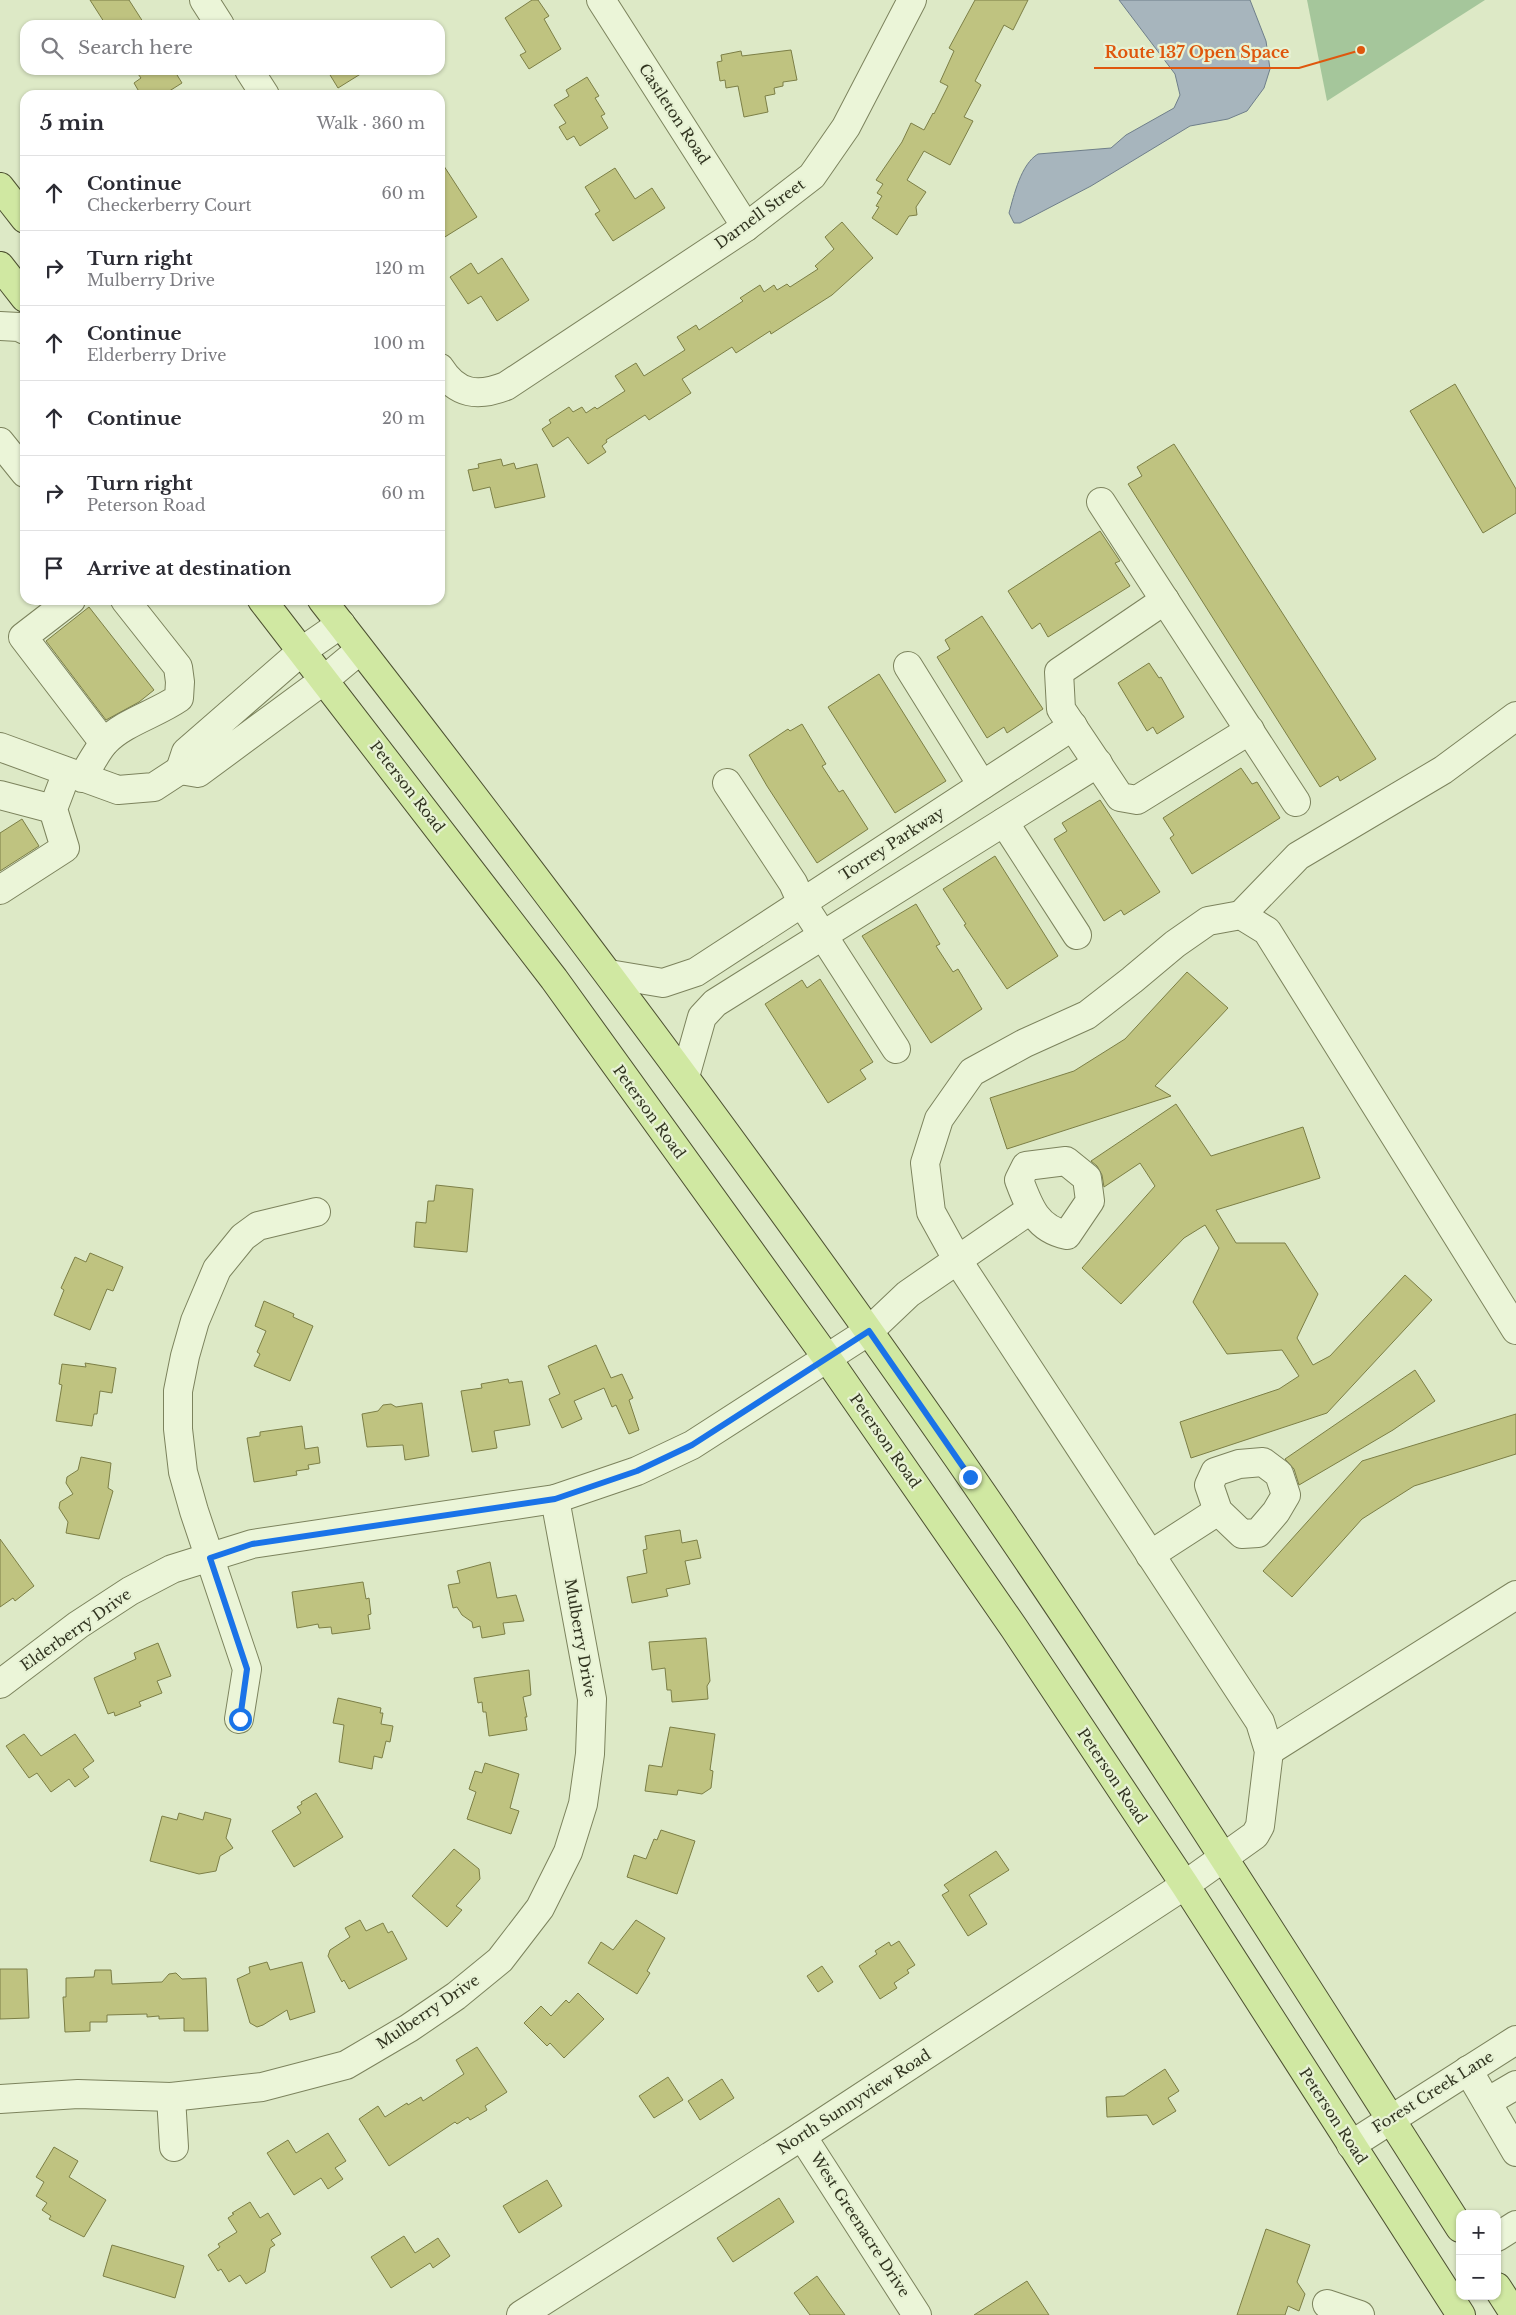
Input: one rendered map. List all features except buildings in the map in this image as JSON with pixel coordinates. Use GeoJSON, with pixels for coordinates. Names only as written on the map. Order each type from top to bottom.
{"type":"FeatureCollection","features":[{"type":"Feature","properties":{"kind":"main road"},"geometry":{"type":"LineString","coordinates":[[0,187],[20,213]]}},
{"type":"Feature","properties":{"kind":"main road"},"geometry":{"type":"LineString","coordinates":[[0,266],[20,292]]}},
{"type":"Feature","properties":{"kind":"main road","name":"Peterson Road"},"geometry":{"type":"LineString","coordinates":[[266,605],[554,980],[827,1358],[1014,1628],[1185,1885],[1461,2315]]}},
{"type":"Feature","properties":{"kind":"main road"},"geometry":{"type":"LineString","coordinates":[[326,605],[505,835],[609,974],[869,1331],[961,1463],[1224,1856],[1456,2222]]}},
{"type":"Feature","properties":{"kind":"main road"},"geometry":{"type":"LineString","coordinates":[[1501,2292],[1515,2315]]}},
{"type":"Feature","properties":{"kind":"street"},"geometry":{"type":"LineString","coordinates":[[204,0],[217,20]]}},
{"type":"Feature","properties":{"kind":"street","name":"Castleton Road"},"geometry":{"type":"LineString","coordinates":[[601,0],[746,227]]}},
{"type":"Feature","properties":{"kind":"street","name":"Darnell Street"},"geometry":{"type":"LineString","coordinates":[[445,374],[456,387],[472,392],[490,392],[506,386],[746,227],[812,176],[846,127],[912,0]]}},
{"type":"Feature","properties":{"kind":"street"},"geometry":{"type":"LineString","coordinates":[[252,75],[262,90]]}},
{"type":"Feature","properties":{"kind":"street"},"geometry":{"type":"LineString","coordinates":[[0,326],[20,328]]}},
{"type":"Feature","properties":{"kind":"street"},"geometry":{"type":"LineString","coordinates":[[0,442],[20,467]]}},
{"type":"Feature","properties":{"kind":"street"},"geometry":{"type":"LineString","coordinates":[[1101,502],[1296,802]]}},
{"type":"Feature","properties":{"kind":"street"},"geometry":{"type":"LineString","coordinates":[[1164,600],[1059,672],[1061,710],[1120,797],[1137,800],[1250,730]]}},
{"type":"Feature","properties":{"kind":"street"},"geometry":{"type":"LineString","coordinates":[[65,605],[23,637],[104,743]]}},
{"type":"Feature","properties":{"kind":"street"},"geometry":{"type":"LineString","coordinates":[[0,890],[65,848],[53,809],[74,775],[120,729],[164,709],[179,698],[180,682],[178,667],[129,605]]}},
{"type":"Feature","properties":{"kind":"street"},"geometry":{"type":"LineString","coordinates":[[0,747],[118,790],[154,788],[180,770],[186,752],[302,651],[341,624]]}},
{"type":"Feature","properties":{"kind":"street"},"geometry":{"type":"LineString","coordinates":[[180,770],[198,773],[324,680],[360,650]]}},
{"type":"Feature","properties":{"kind":"street"},"geometry":{"type":"LineString","coordinates":[[908,666],[982,785]]}},
{"type":"Feature","properties":{"kind":"street"},"geometry":{"type":"LineString","coordinates":[[1516,716],[1443,770],[1298,856],[1241,915],[1208,921],[1175,944],[1087,1015],[1025,1043],[972,1072],[939,1120],[924,1163],[931,1212],[958,1261],[1260,1722],[1269,1751],[1516,1595]]}},
{"type":"Feature","properties":{"kind":"street","name":"Torrey Parkway"},"geometry":{"type":"LineString","coordinates":[[609,974],[663,983],[696,972],[1072,726]]}},
{"type":"Feature","properties":{"kind":"street"},"geometry":{"type":"LineString","coordinates":[[685,1076],[702,1017],[715,1004],[1098,763]]}},
{"type":"Feature","properties":{"kind":"street"},"geometry":{"type":"LineString","coordinates":[[726,783],[793,883],[802,903],[896,1049]]}},
{"type":"Feature","properties":{"kind":"street"},"geometry":{"type":"LineString","coordinates":[[0,795],[53,809]]}},
{"type":"Feature","properties":{"kind":"street"},"geometry":{"type":"LineString","coordinates":[[1004,822],[1077,935]]}},
{"type":"Feature","properties":{"kind":"street"},"geometry":{"type":"LineString","coordinates":[[1241,915],[1267,931],[1516,1330]]}},
{"type":"Feature","properties":{"kind":"street"},"geometry":{"type":"LineString","coordinates":[[210,1558],[252,1544],[555,1499],[637,1471],[692,1445],[869,1331],[908,1294],[1030,1210]]}},
{"type":"Feature","properties":{"kind":"street"},"geometry":{"type":"LineString","coordinates":[[240,1719],[247,1669],[194,1511],[183,1472],[178,1429],[178,1391],[195,1320],[217,1270],[243,1237],[258,1226],[316,1212]]}},
{"type":"Feature","properties":{"kind":"street","name":"Mulberry Drive"},"geometry":{"type":"LineString","coordinates":[[0,2098],[78,2094],[171,2097],[262,2087],[346,2065],[409,2028],[456,1996],[500,1960],[540,1908],[568,1852],[583,1804],[590,1754],[592,1699],[555,1499]]}},
{"type":"Feature","properties":{"kind":"street"},"geometry":{"type":"LineString","coordinates":[[1150,1555],[1218,1511]]}},
{"type":"Feature","properties":{"kind":"street","name":"Elderberry Drive"},"geometry":{"type":"LineString","coordinates":[[0,1684],[78,1625],[130,1591],[172,1569],[210,1558]]}},
{"type":"Feature","properties":{"kind":"street","name":"North Sunnyview Road"},"geometry":{"type":"LineString","coordinates":[[522,2315],[802,2136],[1185,1885],[1255,1835],[1260,1826],[1269,1751]]}},
{"type":"Feature","properties":{"kind":"street","name":"Forest Creek Lane"},"geometry":{"type":"LineString","coordinates":[[1351,2144],[1516,2040]]}},
{"type":"Feature","properties":{"kind":"street"},"geometry":{"type":"LineString","coordinates":[[1468,2070],[1516,2152]]}},
{"type":"Feature","properties":{"kind":"street"},"geometry":{"type":"LineString","coordinates":[[1487,2102],[1516,2085]]}},
{"type":"Feature","properties":{"kind":"street"},"geometry":{"type":"LineString","coordinates":[[171,2097],[174,2147]]}},
{"type":"Feature","properties":{"kind":"street","name":"West Greenacre Drive"},"geometry":{"type":"LineString","coordinates":[[802,2136],[917,2315]]}},
{"type":"Feature","properties":{"kind":"street"},"geometry":{"type":"LineString","coordinates":[[1501,2234],[1516,2225]]}},
{"type":"Feature","properties":{"kind":"street"},"geometry":{"type":"LineString","coordinates":[[1328,2304],[1360,2315]]}},
{"type":"Feature","properties":{"kind":"green space"},"geometry":{"type":"Polygon","coordinates":[[[1307,0],[1485,0],[1327,101],[1307,0]]]}},
{"type":"Feature","properties":{"kind":"shaded area"},"geometry":{"type":"Polygon","coordinates":[[[1119,0],[1250,0],[1266,41],[1270,69],[1264,88],[1247,111],[1228,119],[1190,126],[1091,186],[1020,223],[1014,223],[1009,213],[1016,189],[1027,165],[1038,154],[1111,148],[1126,135],[1174,108],[1180,95],[1175,74],[1119,0]]]}},
{"type":"Feature","properties":{"kind":"place","name":"Route 137 Open Space"},"geometry":{"type":"Point","coordinates":[1361,50]}},
{"type":"Feature","properties":{"kind":"route"},"geometry":{"type":"LineString","coordinates":[[240,1719],[247,1669],[210,1558],[252,1544],[555,1499],[637,1471],[692,1445],[869,1331],[970,1477]]}}]}
